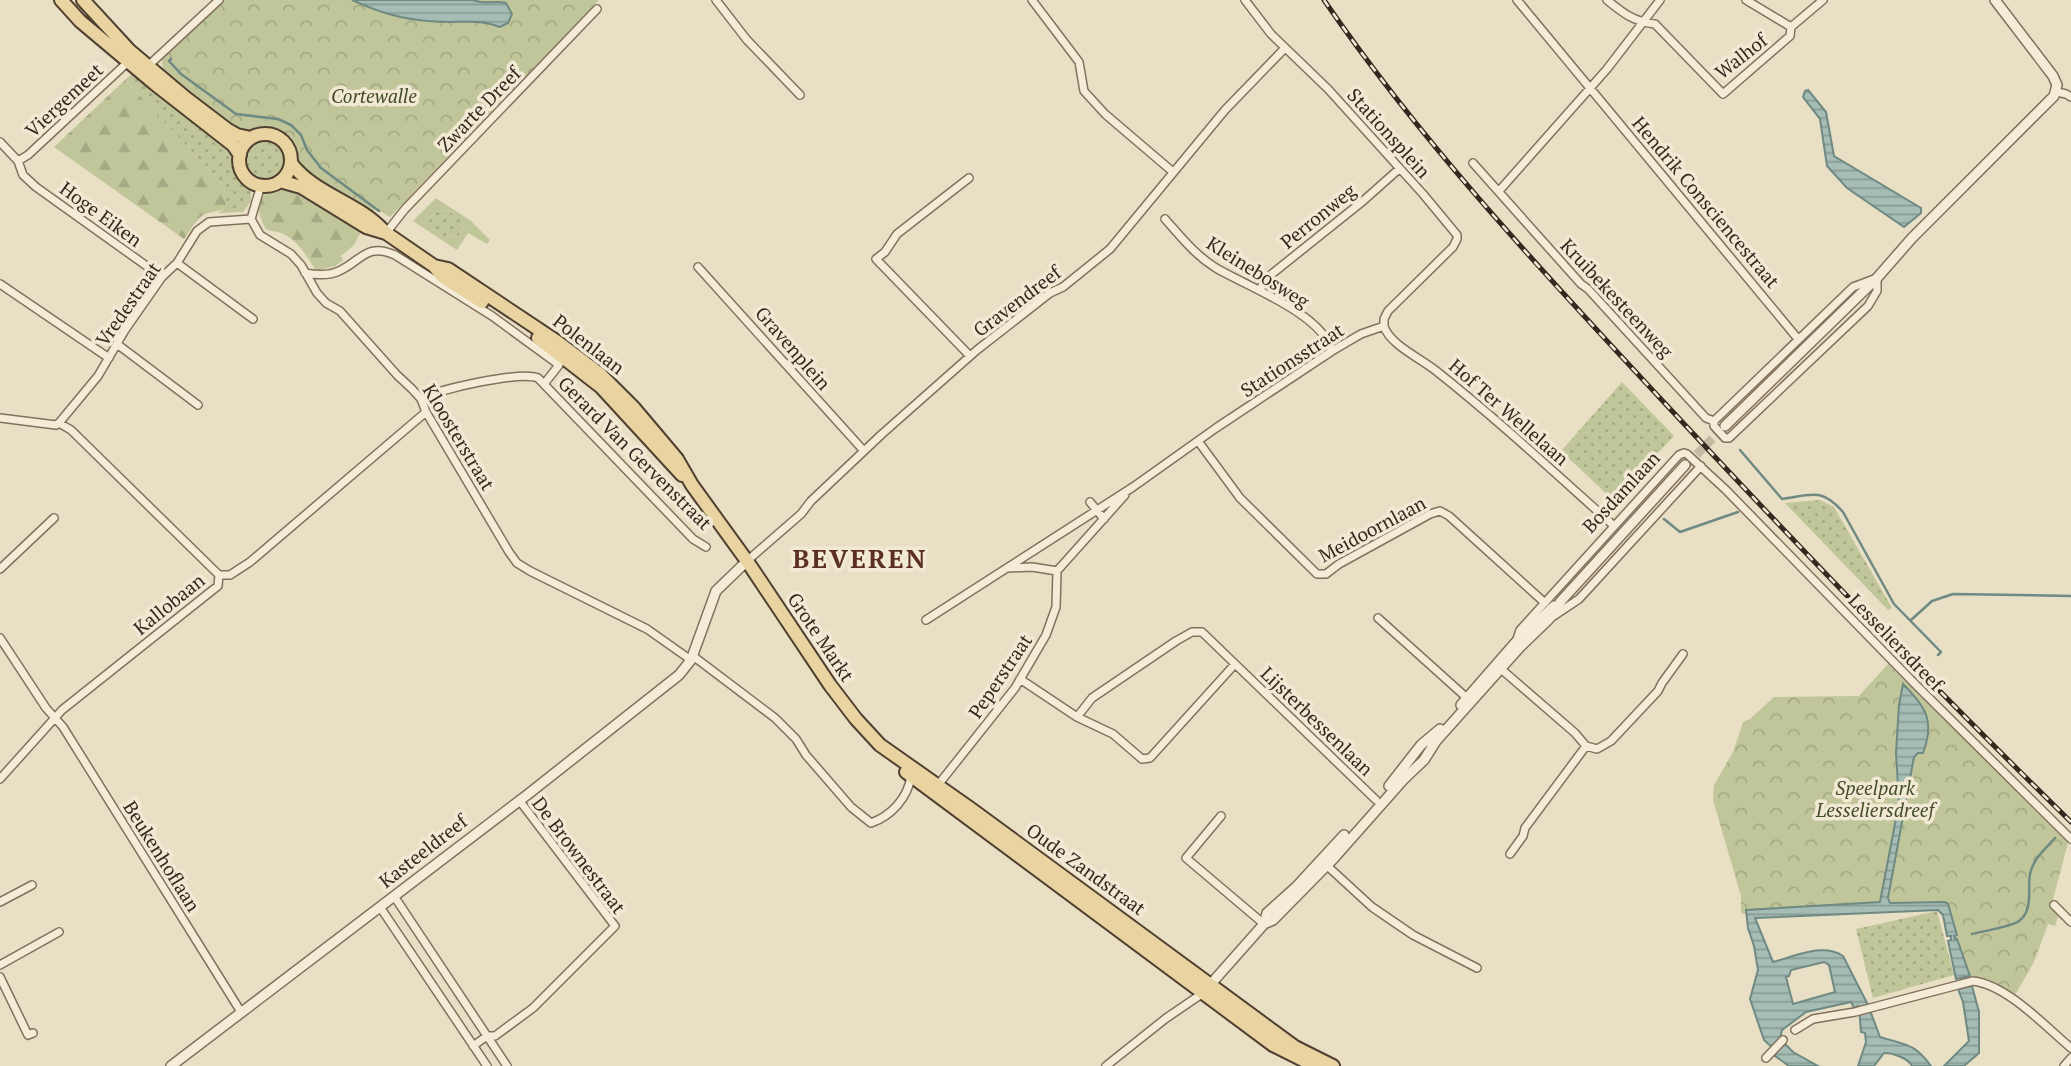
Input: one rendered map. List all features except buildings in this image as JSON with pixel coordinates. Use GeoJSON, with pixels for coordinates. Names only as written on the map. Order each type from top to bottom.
{"type":"FeatureCollection","features":[{"type":"Feature","properties":{"kind":"main road"},"geometry":{"type":"LineString","coordinates":[[61,0],[79,20],[233,145],[240,155]]}},
{"type":"Feature","properties":{"kind":"main road"},"geometry":{"type":"LineString","coordinates":[[83,0],[129,50],[228,130],[251,138],[265,134],[279,138],[289,149],[291,163],[280,181],[267,186],[254,183],[244,175],[239,162],[240,155],[251,138]]}},
{"type":"Feature","properties":{"kind":"main road"},"geometry":{"type":"LineString","coordinates":[[291,163],[306,178],[371,218],[386,233]]}},
{"type":"Feature","properties":{"kind":"main road","name":"Polenlaan"},"geometry":{"type":"LineString","coordinates":[[280,181],[294,184],[366,227],[386,233],[435,266],[443,277],[531,333],[600,387],[692,485],[747,561]]}},
{"type":"Feature","properties":{"kind":"main road","name":"Grote Markt"},"geometry":{"type":"LineString","coordinates":[[747,561],[864,730],[933,785]]}},
{"type":"Feature","properties":{"kind":"main road","name":"Grote Markt"},"geometry":{"type":"LineString","coordinates":[[887,751],[900,768],[933,785]]}},
{"type":"Feature","properties":{"kind":"main road","name":"Oude Zandstraat"},"geometry":{"type":"LineString","coordinates":[[933,785],[1207,988],[1295,1047],[1333,1066]]}},
{"type":"Feature","properties":{"kind":"main road","name":"Oude Zandstraat"},"geometry":{"type":"LineString","coordinates":[[1207,988],[1273,1045],[1315,1066]]}},
{"type":"Feature","properties":{"kind":"street"},"geometry":{"type":"LineString","coordinates":[[148,66],[219,0]]}},
{"type":"Feature","properties":{"kind":"street"},"geometry":{"type":"LineString","coordinates":[[716,0],[747,40],[800,95]]}},
{"type":"Feature","properties":{"kind":"street"},"geometry":{"type":"LineString","coordinates":[[1032,0],[1079,62],[1084,91],[1105,114],[1173,172]]}},
{"type":"Feature","properties":{"kind":"street","name":"Stationsplein"},"geometry":{"type":"LineString","coordinates":[[1245,0],[1271,34],[1328,89],[1457,234],[1453,247],[1388,311],[1384,326]]}},
{"type":"Feature","properties":{"kind":"street","name":"Hendrik Consciencestraat"},"geometry":{"type":"LineString","coordinates":[[1517,0],[1582,78],[1588,89],[1798,339]]}},
{"type":"Feature","properties":{"kind":"street"},"geometry":{"type":"LineString","coordinates":[[1607,0],[1629,18],[1642,23]]}},
{"type":"Feature","properties":{"kind":"street"},"geometry":{"type":"LineString","coordinates":[[1499,191],[1607,69],[1660,0]]}},
{"type":"Feature","properties":{"kind":"street","name":"Walhof"},"geometry":{"type":"LineString","coordinates":[[1746,0],[1791,27]]}},
{"type":"Feature","properties":{"kind":"street","name":"Walhof"},"geometry":{"type":"LineString","coordinates":[[1642,23],[1655,24],[1723,94],[1790,36],[1791,27],[1823,0]]}},
{"type":"Feature","properties":{"kind":"street"},"geometry":{"type":"LineString","coordinates":[[1725,426],[1877,278],[1912,238],[2057,92],[2053,76],[1995,0]]}},
{"type":"Feature","properties":{"kind":"street","name":"Zwarte Dreef"},"geometry":{"type":"LineString","coordinates":[[386,233],[405,209],[597,9]]}},
{"type":"Feature","properties":{"kind":"street","name":"Gravendreef"},"geometry":{"type":"LineString","coordinates":[[747,561],[801,514],[811,501],[864,451],[971,356],[1110,249],[1250,82],[1285,48]]}},
{"type":"Feature","properties":{"kind":"street","name":"Viergemeet"},"geometry":{"type":"LineString","coordinates":[[18,161],[28,155],[129,61]]}},
{"type":"Feature","properties":{"kind":"street"},"geometry":{"type":"LineString","coordinates":[[2057,92],[2071,97]]}},
{"type":"Feature","properties":{"kind":"street","name":"Viergemeet"},"geometry":{"type":"LineString","coordinates":[[0,142],[18,161],[23,176]]}},
{"type":"Feature","properties":{"kind":"street","name":"Kruibekesteenweg"},"geometry":{"type":"LineString","coordinates":[[1473,163],[1581,285],[1588,289],[1706,418],[1714,421]]}},
{"type":"Feature","properties":{"kind":"street","name":"Perronweg"},"geometry":{"type":"LineString","coordinates":[[1260,289],[1268,277],[1399,169]]}},
{"type":"Feature","properties":{"kind":"street","name":"Hoge Eiken"},"geometry":{"type":"LineString","coordinates":[[23,176],[162,277]]}},
{"type":"Feature","properties":{"kind":"street"},"geometry":{"type":"LineString","coordinates":[[969,178],[897,234],[885,252],[876,259],[971,356]]}},
{"type":"Feature","properties":{"kind":"street"},"geometry":{"type":"LineString","coordinates":[[251,219],[261,185]]}},
{"type":"Feature","properties":{"kind":"street","name":"Vredestraat"},"geometry":{"type":"LineString","coordinates":[[60,424],[91,386],[162,277],[177,263],[202,227],[209,222],[251,219]]}},
{"type":"Feature","properties":{"kind":"street","name":"Kloosterstraat"},"geometry":{"type":"LineString","coordinates":[[251,219],[260,235],[292,254],[326,303],[340,311],[421,399],[426,412],[517,563],[647,629],[692,658]]}},
{"type":"Feature","properties":{"kind":"street","name":"Kleinebosweg"},"geometry":{"type":"LineString","coordinates":[[1165,219],[1190,248],[1206,261],[1260,289],[1320,329],[1332,351]]}},
{"type":"Feature","properties":{"kind":"street","name":"Polenlaan"},"geometry":{"type":"LineString","coordinates":[[305,273],[336,272],[371,251],[379,250],[395,255],[492,316],[559,365],[544,384]]}},
{"type":"Feature","properties":{"kind":"street"},"geometry":{"type":"LineString","coordinates":[[177,263],[253,319]]}},
{"type":"Feature","properties":{"kind":"street","name":"Gravenplein"},"geometry":{"type":"LineString","coordinates":[[698,267],[864,451]]}},
{"type":"Feature","properties":{"kind":"street"},"geometry":{"type":"LineString","coordinates":[[1877,278],[1877,291],[1868,306],[1730,438],[1725,438],[1714,426],[1714,421],[1853,287],[1877,278]]}},
{"type":"Feature","properties":{"kind":"street"},"geometry":{"type":"LineString","coordinates":[[0,284],[108,358]]}},
{"type":"Feature","properties":{"kind":"street","name":"Stationsstraat"},"geometry":{"type":"LineString","coordinates":[[926,621],[1133,487],[1332,351],[1361,334],[1384,326]]}},
{"type":"Feature","properties":{"kind":"street","name":"Hof Ter Wellelaan"},"geometry":{"type":"LineString","coordinates":[[1384,326],[1388,337],[1419,357],[1486,410],[1613,525]]}},
{"type":"Feature","properties":{"kind":"street"},"geometry":{"type":"LineString","coordinates":[[117,344],[198,405]]}},
{"type":"Feature","properties":{"kind":"street","name":"Gerard Van Gervenstraat"},"geometry":{"type":"LineString","coordinates":[[421,399],[435,393],[515,376],[531,376],[544,384],[694,539],[706,547]]}},
{"type":"Feature","properties":{"kind":"street","name":"Kallobaan"},"geometry":{"type":"LineString","coordinates":[[0,779],[54,717],[218,586],[219,575],[230,575],[250,562],[426,412]]}},
{"type":"Feature","properties":{"kind":"street"},"geometry":{"type":"LineString","coordinates":[[0,418],[60,424],[71,430],[219,575]]}},
{"type":"Feature","properties":{"kind":"street","name":"Meidoornlaan"},"geometry":{"type":"LineString","coordinates":[[1198,441],[1240,498],[1317,574],[1326,574],[1339,564],[1430,514],[1440,512],[1457,523],[1545,603]]}},
{"type":"Feature","properties":{"kind":"street","name":"Bosdamlaan"},"geometry":{"type":"LineString","coordinates":[[1516,642],[1520,629],[1679,455],[1687,454],[1701,466],[1579,599],[1549,619]]}},
{"type":"Feature","properties":{"kind":"street","name":"Bosdamlaan"},"geometry":{"type":"LineString","coordinates":[[1323,863],[1424,760],[1436,741],[1549,619],[1561,601],[1685,465]]}},
{"type":"Feature","properties":{"kind":"street","name":"Lesseliersdreef"},"geometry":{"type":"LineString","coordinates":[[1701,466],[2071,839]]}},
{"type":"Feature","properties":{"kind":"street","name":"Stationsstraat"},"geometry":{"type":"LineString","coordinates":[[1057,571],[1133,487]]}},
{"type":"Feature","properties":{"kind":"street"},"geometry":{"type":"LineString","coordinates":[[1090,502],[1104,519]]}},
{"type":"Feature","properties":{"kind":"street"},"geometry":{"type":"LineString","coordinates":[[0,569],[54,518]]}},
{"type":"Feature","properties":{"kind":"street"},"geometry":{"type":"LineString","coordinates":[[747,561],[716,591],[692,658],[775,718],[796,739],[806,755],[851,807],[871,823],[889,813],[906,794],[911,776]]}},
{"type":"Feature","properties":{"kind":"street"},"geometry":{"type":"LineString","coordinates":[[1007,568],[1032,567],[1057,571]]}},
{"type":"Feature","properties":{"kind":"street","name":"Peperstraat"},"geometry":{"type":"LineString","coordinates":[[933,785],[986,726],[1020,679],[1052,622],[1058,588],[1057,571]]}},
{"type":"Feature","properties":{"kind":"street","name":"Bosdamlaan"},"geometry":{"type":"LineString","coordinates":[[1207,988],[1264,924],[1282,911],[1406,767],[1415,752],[1434,735],[1516,642],[1561,601]]}},
{"type":"Feature","properties":{"kind":"street"},"geometry":{"type":"LineString","coordinates":[[1378,618],[1467,698]]}},
{"type":"Feature","properties":{"kind":"street","name":"Lijsterbessenlaan"},"geometry":{"type":"LineString","coordinates":[[1077,717],[1092,698],[1176,641],[1192,632],[1202,632],[1376,800]]}},
{"type":"Feature","properties":{"kind":"street","name":"Beukenhoflaan"},"geometry":{"type":"LineString","coordinates":[[0,638],[63,727],[242,1012]]}},
{"type":"Feature","properties":{"kind":"street"},"geometry":{"type":"LineString","coordinates":[[1501,669],[1575,733],[1586,746],[1597,749],[1611,741],[1658,691],[1661,682],[1683,654]]}},
{"type":"Feature","properties":{"kind":"street","name":"Kasteeldreef"},"geometry":{"type":"LineString","coordinates":[[176,1064],[670,683],[692,658]]}},
{"type":"Feature","properties":{"kind":"street","name":"Lijsterbessenlaan"},"geometry":{"type":"LineString","coordinates":[[1020,679],[1077,717],[1113,734],[1142,759],[1150,758],[1235,664]]}},
{"type":"Feature","properties":{"kind":"street"},"geometry":{"type":"LineString","coordinates":[[1510,854],[1523,836],[1525,828],[1586,746]]}},
{"type":"Feature","properties":{"kind":"street"},"geometry":{"type":"LineString","coordinates":[[1415,752],[1424,760]]}},
{"type":"Feature","properties":{"kind":"street","name":"De Brownestraat"},"geometry":{"type":"LineString","coordinates":[[487,1036],[495,1036],[533,1008],[615,926],[519,800]]}},
{"type":"Feature","properties":{"kind":"street"},"geometry":{"type":"LineString","coordinates":[[1221,816],[1186,859],[1264,924]]}},
{"type":"Feature","properties":{"kind":"street"},"geometry":{"type":"LineString","coordinates":[[1323,863],[1372,907],[1413,935],[1477,968]]}},
{"type":"Feature","properties":{"kind":"street"},"geometry":{"type":"LineString","coordinates":[[0,902],[32,885]]}},
{"type":"Feature","properties":{"kind":"street"},"geometry":{"type":"LineString","coordinates":[[394,896],[508,1066]]}},
{"type":"Feature","properties":{"kind":"street"},"geometry":{"type":"LineString","coordinates":[[2054,905],[2069,920]]}},
{"type":"Feature","properties":{"kind":"street"},"geometry":{"type":"LineString","coordinates":[[380,907],[486,1066]]}},
{"type":"Feature","properties":{"kind":"street"},"geometry":{"type":"LineString","coordinates":[[393,926],[397,919],[407,915]]}},
{"type":"Feature","properties":{"kind":"street"},"geometry":{"type":"LineString","coordinates":[[0,965],[59,932]]}},
{"type":"Feature","properties":{"kind":"street"},"geometry":{"type":"LineString","coordinates":[[0,976],[28,1035],[33,1033]]}},
{"type":"Feature","properties":{"kind":"street"},"geometry":{"type":"LineString","coordinates":[[1795,1030],[1813,1019],[1856,1012],[1973,981],[1983,982],[2017,1003],[2071,1048]]}},
{"type":"Feature","properties":{"kind":"street"},"geometry":{"type":"LineString","coordinates":[[1106,1066],[1207,988]]}},
{"type":"Feature","properties":{"kind":"street"},"geometry":{"type":"LineString","coordinates":[[473,1045],[487,1036]]}},
{"type":"Feature","properties":{"kind":"street"},"geometry":{"type":"LineString","coordinates":[[1766,1058],[1783,1040]]}},
{"type":"Feature","properties":{"kind":"street"},"geometry":{"type":"LineString","coordinates":[[2064,1066],[2071,1058]]}},
{"type":"Feature","properties":{"kind":"green space","name":"Cortewalle"},"geometry":{"type":"Polygon","coordinates":[[[224,0],[599,0],[390,217],[375,208],[372,213],[314,178],[303,167],[289,141],[280,133],[269,130],[237,131],[163,75],[162,58],[224,0]]]}},
{"type":"Feature","properties":{"kind":"green space"},"geometry":{"type":"Polygon","coordinates":[[[134,72],[230,146],[237,173],[251,191],[251,201],[243,212],[218,213],[227,207],[224,186],[125,80],[134,72]]]}},
{"type":"Feature","properties":{"kind":"green space"},"geometry":{"type":"Polygon","coordinates":[[[125,80],[224,186],[227,208],[205,214],[184,239],[54,147],[125,80]]]}},
{"type":"Feature","properties":{"kind":"green space"},"geometry":{"type":"Polygon","coordinates":[[[265,141],[279,146],[284,160],[279,174],[265,179],[251,174],[246,160],[251,146],[265,141]]]}},
{"type":"Feature","properties":{"kind":"green space"},"geometry":{"type":"Polygon","coordinates":[[[288,184],[363,228],[354,245],[341,256],[343,260],[335,266],[316,271],[290,238],[266,229],[259,212],[262,199],[271,190],[288,184]]]}},
{"type":"Feature","properties":{"kind":"green space"},"geometry":{"type":"Polygon","coordinates":[[[436,198],[471,221],[490,240],[487,244],[468,233],[457,250],[413,221],[436,198]],[[444,210],[432,215],[430,228],[443,237],[458,236],[464,228],[463,224],[457,216],[444,210]]]}},
{"type":"Feature","properties":{"kind":"green space"},"geometry":{"type":"Polygon","coordinates":[[[444,210],[457,216],[463,224],[458,236],[443,237],[430,228],[432,215],[444,210]]]}},
{"type":"Feature","properties":{"kind":"green space"},"geometry":{"type":"Polygon","coordinates":[[[1622,382],[1674,436],[1613,500],[1561,451],[1622,382]]]}},
{"type":"Feature","properties":{"kind":"green space"},"geometry":{"type":"Polygon","coordinates":[[[1820,500],[1834,507],[1892,608],[1888,610],[1785,503],[1820,500]]]}},
{"type":"Feature","properties":{"kind":"green space","name":"Speelpark Lesseliersdreef"},"geometry":{"type":"Polygon","coordinates":[[[1888,664],[2068,843],[2051,907],[2059,914],[2055,926],[2048,924],[2034,962],[2014,997],[1984,979],[1970,976],[1957,940],[1936,902],[1747,910],[1745,914],[1741,913],[1741,896],[1713,800],[1714,785],[1733,752],[1743,722],[1774,697],[1859,696],[1888,664]]]}},
{"type":"Feature","properties":{"kind":"green space"},"geometry":{"type":"Polygon","coordinates":[[[1937,911],[1954,975],[1873,998],[1856,929],[1937,911]]]}},
{"type":"Feature","properties":{"kind":"water"},"geometry":{"type":"Polygon","coordinates":[[[352,0],[502,2],[506,3],[512,14],[508,23],[500,27],[482,22],[425,21],[389,14],[352,0]]]}},
{"type":"Feature","properties":{"kind":"water"},"geometry":{"type":"Polygon","coordinates":[[[1808,90],[1826,112],[1834,156],[1921,208],[1921,213],[1904,227],[1847,188],[1827,166],[1820,119],[1803,97],[1808,90]]]}},
{"type":"Feature","properties":{"kind":"water"},"geometry":{"type":"Polygon","coordinates":[[[1903,684],[1923,708],[1928,732],[1923,753],[1914,757],[1888,898],[1890,903],[1948,904],[1957,935],[1954,936],[1970,976],[1956,979],[1948,941],[1951,936],[1947,936],[1943,915],[1938,910],[1755,918],[1773,962],[1817,950],[1843,956],[1868,1005],[1880,1037],[1914,1049],[1931,1066],[1912,1066],[1900,1056],[1884,1053],[1874,1066],[1858,1066],[1866,1042],[1865,1033],[1861,1032],[1859,1008],[1854,1008],[1851,1002],[1806,1012],[1782,1030],[1780,1039],[1793,1052],[1818,1066],[1789,1066],[1775,1056],[1776,1051],[1764,1040],[1750,999],[1758,970],[1746,910],[1880,902],[1899,803],[1896,753],[1903,684]],[[1824,962],[1791,970],[1786,977],[1793,1004],[1835,992],[1829,965],[1824,962]]]}},
{"type":"Feature","properties":{"kind":"water"},"geometry":{"type":"Polygon","coordinates":[[[1972,986],[1979,1012],[1979,1053],[1964,1066],[1944,1066],[1969,1041],[1963,1002],[1958,989],[1972,986]]]}},
{"type":"Feature","properties":{"kind":"waterway"},"geometry":{"type":"LineString","coordinates":[[171,59],[169,61],[181,74],[236,114],[278,119],[291,125],[301,135],[307,150],[321,168],[379,211]]}},
{"type":"Feature","properties":{"kind":"waterway"},"geometry":{"type":"LineString","coordinates":[[1740,450],[1782,499],[1822,496],[1843,512],[1894,604],[1941,652],[1938,655]]}},
{"type":"Feature","properties":{"kind":"waterway"},"geometry":{"type":"LineString","coordinates":[[1664,519],[1680,532],[1738,512]]}},
{"type":"Feature","properties":{"kind":"waterway"},"geometry":{"type":"LineString","coordinates":[[1911,620],[1932,601],[1953,594],[2071,596]]}},
{"type":"Feature","properties":{"kind":"waterway"},"geometry":{"type":"LineString","coordinates":[[1972,934],[2010,925],[2024,916],[2027,911],[2032,869],[2040,854],[2055,838]]}},
{"type":"Feature","properties":{"kind":"tunnel"},"geometry":{"type":"LineString","coordinates":[[1687,464],[1724,427]]}},
{"type":"Feature","properties":{"kind":"railway"},"geometry":{"type":"LineString","coordinates":[[1324,0],[1442,155],[1571,302],[1862,612],[2071,822]]}},
{"type":"Feature","properties":{"kind":"district","name":"BEVEREN"},"geometry":{"type":"Point","coordinates":[860,559]}}]}
